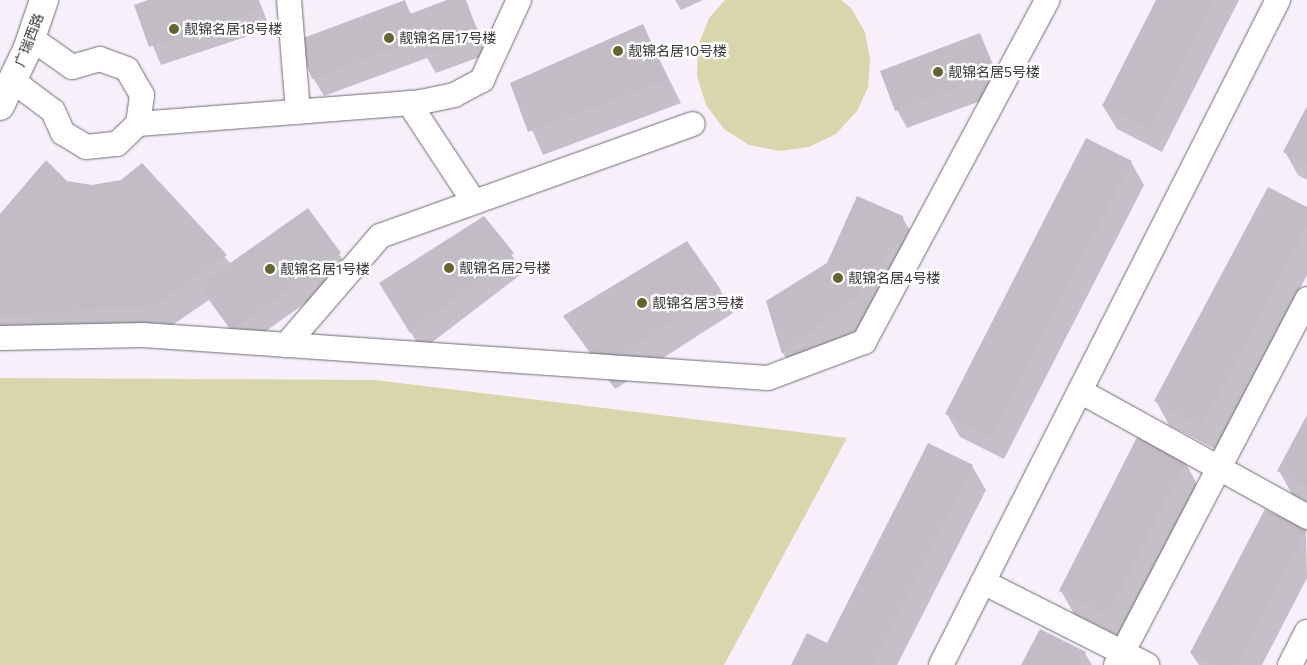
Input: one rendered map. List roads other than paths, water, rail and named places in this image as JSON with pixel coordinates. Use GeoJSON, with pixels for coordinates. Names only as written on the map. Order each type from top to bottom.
{"type":"FeatureCollection","features":[{"type":"Feature","properties":{"kind":"street","name":"广瑞西路"},"geometry":{"type":"LineString","coordinates":[[0,106],[31,38],[44,0]]}},
{"type":"Feature","properties":{"kind":"street"},"geometry":{"type":"LineString","coordinates":[[289,0],[298,112]]}},
{"type":"Feature","properties":{"kind":"street"},"geometry":{"type":"LineString","coordinates":[[138,124],[409,103],[454,94],[482,80],[519,0]]}},
{"type":"Feature","properties":{"kind":"street"},"geometry":{"type":"LineString","coordinates":[[0,338],[142,335],[768,378],[864,342],[1047,0]]}},
{"type":"Feature","properties":{"kind":"street"},"geometry":{"type":"LineString","coordinates":[[941,665],[1278,0]]}},
{"type":"Feature","properties":{"kind":"street"},"geometry":{"type":"LineString","coordinates":[[13,81],[53,111],[63,133],[86,147],[117,144],[138,124],[142,95],[127,70],[100,59],[72,67],[31,38]]}},
{"type":"Feature","properties":{"kind":"street"},"geometry":{"type":"LineString","coordinates":[[409,103],[474,202]]}},
{"type":"Feature","properties":{"kind":"street"},"geometry":{"type":"LineString","coordinates":[[286,345],[380,236],[693,124]]}},
{"type":"Feature","properties":{"kind":"street"},"geometry":{"type":"LineString","coordinates":[[1120,659],[1307,300]]}},
{"type":"Feature","properties":{"kind":"street"},"geometry":{"type":"LineString","coordinates":[[1080,391],[1307,517]]}},
{"type":"Feature","properties":{"kind":"street"},"geometry":{"type":"LineString","coordinates":[[983,582],[1120,659],[1147,665]]}},
{"type":"Feature","properties":{"kind":"street"},"geometry":{"type":"LineString","coordinates":[[1290,665],[1307,632]]}},
{"type":"Feature","properties":{"kind":"place","name":"靓锦名居18号楼"},"geometry":{"type":"Point","coordinates":[174,29]}},
{"type":"Feature","properties":{"kind":"place","name":"靓锦名居17号楼"},"geometry":{"type":"Point","coordinates":[389,38]}},
{"type":"Feature","properties":{"kind":"place","name":"靓锦名居10号楼"},"geometry":{"type":"Point","coordinates":[618,51]}},
{"type":"Feature","properties":{"kind":"place","name":"靓锦名居5号楼"},"geometry":{"type":"Point","coordinates":[938,72]}},
{"type":"Feature","properties":{"kind":"place","name":"靓锦名居2号楼"},"geometry":{"type":"Point","coordinates":[449,268]}},
{"type":"Feature","properties":{"kind":"place","name":"靓锦名居1号楼"},"geometry":{"type":"Point","coordinates":[270,269]}},
{"type":"Feature","properties":{"kind":"place","name":"靓锦名居4号楼"},"geometry":{"type":"Point","coordinates":[838,278]}},
{"type":"Feature","properties":{"kind":"place","name":"靓锦名居3号楼"},"geometry":{"type":"Point","coordinates":[642,303]}}]}
